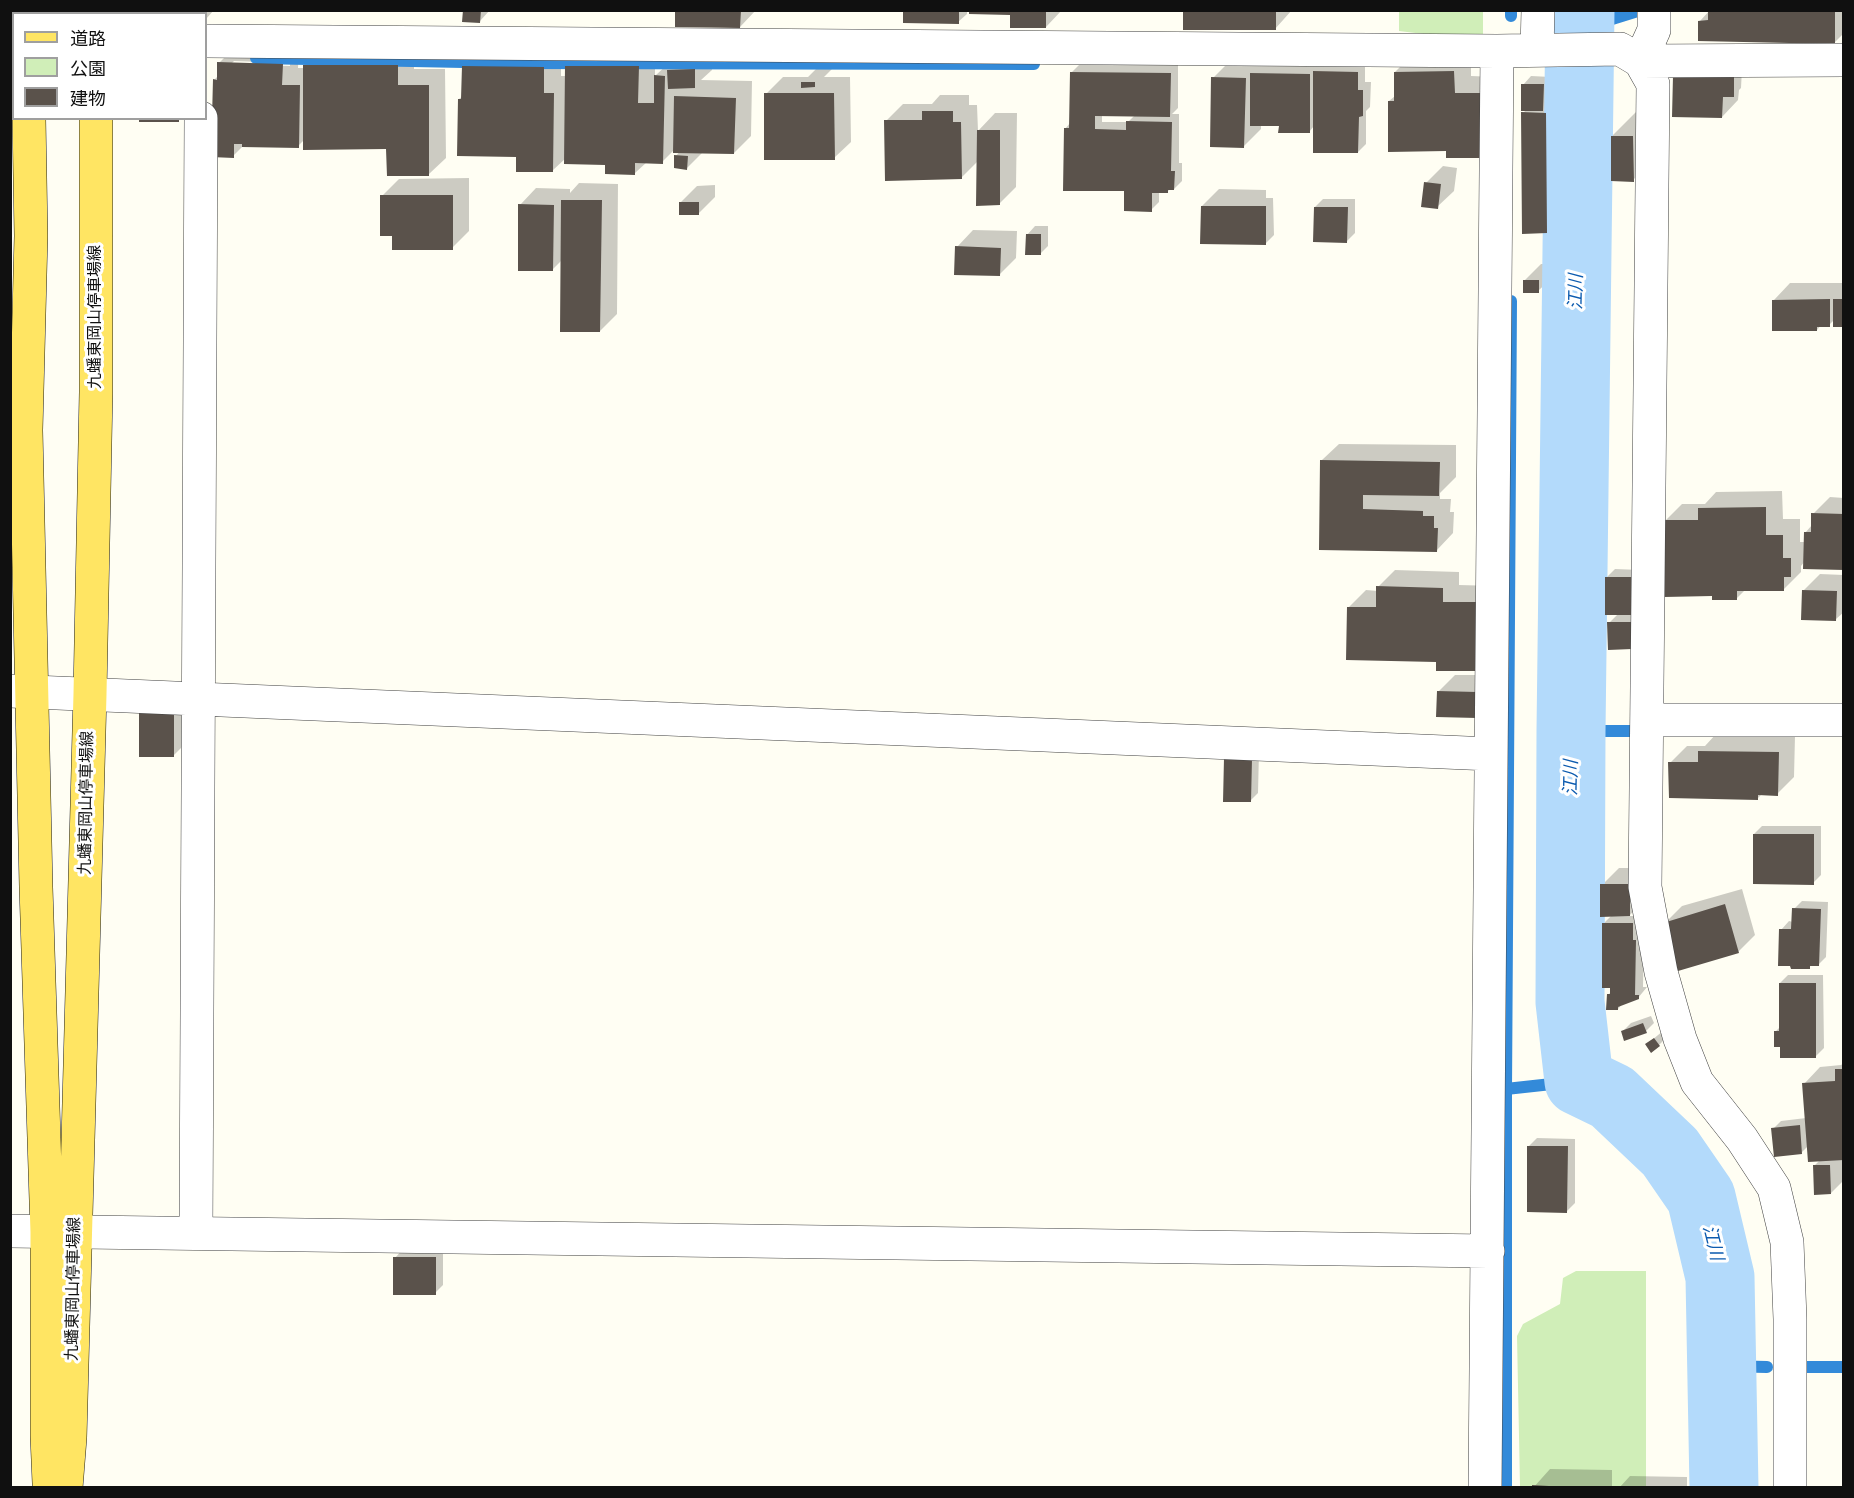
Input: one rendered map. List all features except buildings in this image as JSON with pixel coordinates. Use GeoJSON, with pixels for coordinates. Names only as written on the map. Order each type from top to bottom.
{"type":"FeatureCollection","features":[{"type":"Feature","properties":{"kind":"main road","name":"九蟠東岡山停車場線"},"geometry":{"type":"LineString","coordinates":[[29,120],[31,236],[21,692],[61,1232],[70,1438],[66,1488]]}},
{"type":"Feature","properties":{"kind":"main road","name":"九蟠東岡山停車場線"},"geometry":{"type":"LineString","coordinates":[[50,1488],[47,1436],[61,1232],[90,694],[96,392],[96,120]]}},
{"type":"Feature","properties":{"kind":"street"},"geometry":{"type":"LineString","coordinates":[[1538,10],[1547,50]]}},
{"type":"Feature","properties":{"kind":"street"},"geometry":{"type":"LineString","coordinates":[[1630,55],[1654,30],[1653,15]]}},
{"type":"Feature","properties":{"kind":"street"},"geometry":{"type":"LineString","coordinates":[[207,41],[1547,50],[1630,55],[1844,60]]}},
{"type":"Feature","properties":{"kind":"street"},"geometry":{"type":"LineString","coordinates":[[1485,1488],[1497,51]]}},
{"type":"Feature","properties":{"kind":"street"},"geometry":{"type":"LineString","coordinates":[[1630,55],[1653,84],[1645,887],[1664,983],[1680,1039],[1696,1082],[1742,1139],[1774,1188],[1787,1242],[1790,1320],[1790,1488]]}},
{"type":"Feature","properties":{"kind":"street"},"geometry":{"type":"LineString","coordinates":[[196,1224],[201,120]]}},
{"type":"Feature","properties":{"kind":"street"},"geometry":{"type":"LineString","coordinates":[[21,692],[90,694],[199,691],[1491,754]]}},
{"type":"Feature","properties":{"kind":"street"},"geometry":{"type":"LineString","coordinates":[[1647,720],[1844,720]]}},
{"type":"Feature","properties":{"kind":"street"},"geometry":{"type":"LineString","coordinates":[[10,1231],[61,1232],[196,1224],[1488,1251]]}},
{"type":"Feature","properties":{"kind":"green space"},"geometry":{"type":"Polygon","coordinates":[[[1399,11],[1483,11],[1483,34],[1432,35],[1399,31],[1399,11]]]}},
{"type":"Feature","properties":{"kind":"green space"},"geometry":{"type":"Polygon","coordinates":[[[1576,1271],[1646,1271],[1646,1486],[1520,1486],[1517,1336],[1523,1324],[1560,1304],[1563,1278],[1576,1271]]]}},
{"type":"Feature","properties":{"kind":"waterway"},"geometry":{"type":"LineString","coordinates":[[1511,10],[1511,16]]}},
{"type":"Feature","properties":{"kind":"waterway","name":"江川"},"geometry":{"type":"LineString","coordinates":[[1580,10],[1570,1002],[1579,1081],[1612,1097],[1670,1152],[1701,1197],[1720,1277],[1724,1488]]}},
{"type":"Feature","properties":{"kind":"waterway"},"geometry":{"type":"LineString","coordinates":[[1580,29],[1641,10]]}},
{"type":"Feature","properties":{"kind":"waterway"},"geometry":{"type":"LineString","coordinates":[[256,58],[516,63],[1034,64]]}},
{"type":"Feature","properties":{"kind":"waterway"},"geometry":{"type":"LineString","coordinates":[[1506,1089],[1511,301]]}},
{"type":"Feature","properties":{"kind":"waterway"},"geometry":{"type":"LineString","coordinates":[[1571,731],[1632,731]]}},
{"type":"Feature","properties":{"kind":"waterway"},"geometry":{"type":"LineString","coordinates":[[1506,1488],[1506,1089],[1579,1081]]}},
{"type":"Feature","properties":{"kind":"waterway"},"geometry":{"type":"LineString","coordinates":[[1722,1366],[1767,1367]]}},
{"type":"Feature","properties":{"kind":"waterway"},"geometry":{"type":"LineString","coordinates":[[1804,1367],[1844,1367]]}}]}
